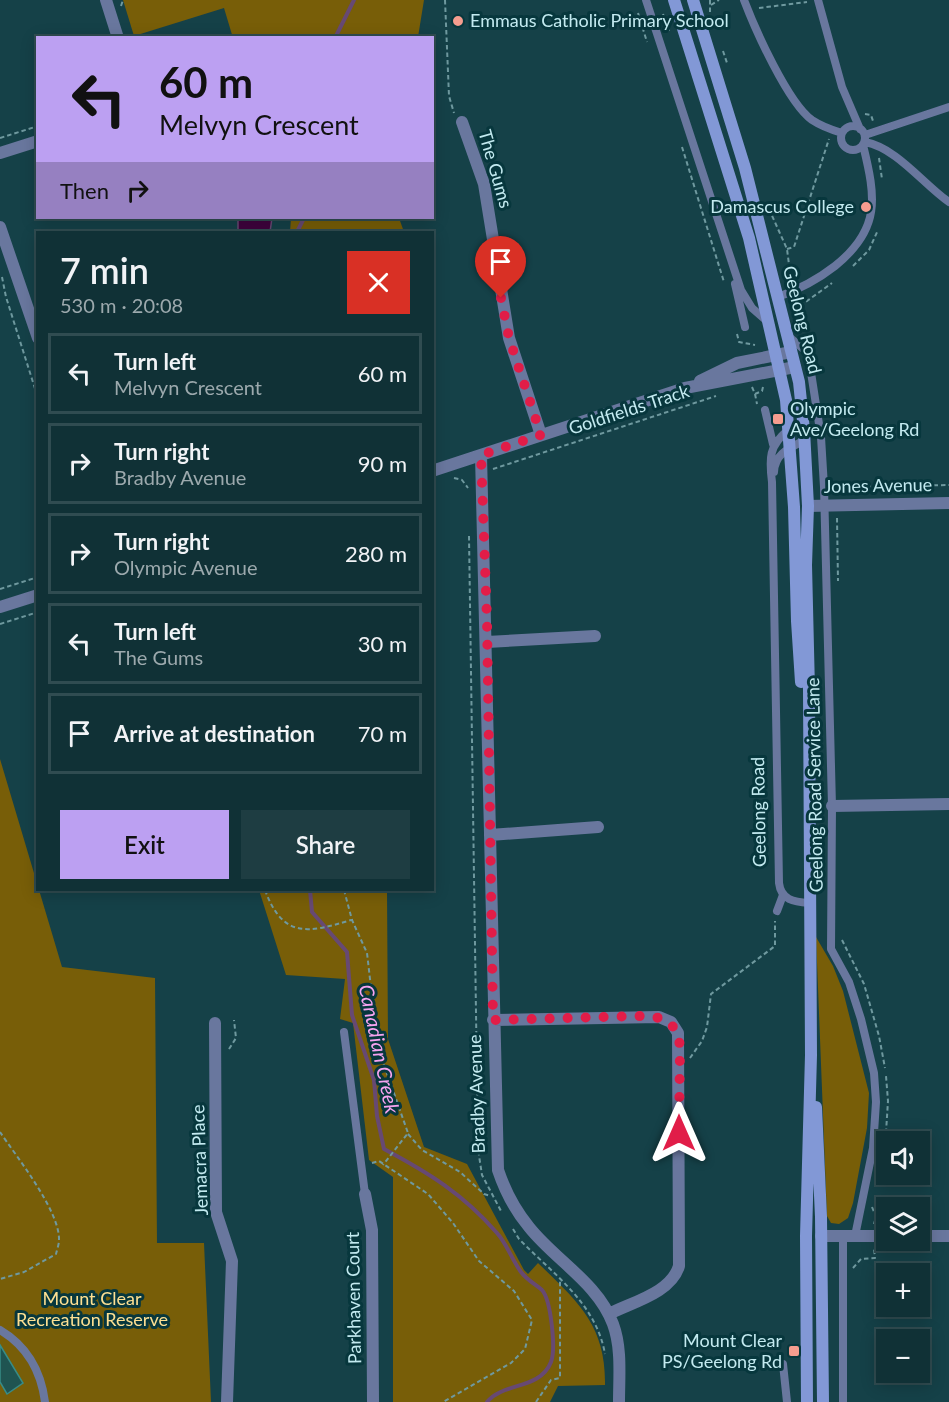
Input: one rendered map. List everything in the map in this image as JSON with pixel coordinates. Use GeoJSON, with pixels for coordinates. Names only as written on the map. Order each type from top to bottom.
{"type":"FeatureCollection","features":[{"type":"Feature","properties":{"kind":"main road","name":"Geelong Road"},"geometry":{"type":"LineString","coordinates":[[674,0],[749,238],[786,400],[794,507],[797,621],[807,731]]}},
{"type":"Feature","properties":{"kind":"main road","name":"Geelong Road"},"geometry":{"type":"LineString","coordinates":[[693,0],[745,168],[795,367],[805,435],[808,506],[806,566],[811,1055],[806,1236],[807,1402]]}},
{"type":"Feature","properties":{"kind":"main road"},"geometry":{"type":"LineString","coordinates":[[794,507],[808,506]]}},
{"type":"Feature","properties":{"kind":"main road","name":"Geelong Road"},"geometry":{"type":"LineString","coordinates":[[811,1055],[818,1132],[823,1402]]}},
{"type":"Feature","properties":{"kind":"main road"},"geometry":{"type":"LineString","coordinates":[[806,1236],[821,1236]]}},
{"type":"Feature","properties":{"kind":"street"},"geometry":{"type":"LineString","coordinates":[[106,0],[117,36]]}},
{"type":"Feature","properties":{"kind":"street","name":"The Gums"},"geometry":{"type":"LineString","coordinates":[[462,122],[484,184],[509,338],[541,435]]}},
{"type":"Feature","properties":{"kind":"street"},"geometry":{"type":"LineString","coordinates":[[0,153],[36,142]]}},
{"type":"Feature","properties":{"kind":"street"},"geometry":{"type":"LineString","coordinates":[[0,226],[36,332]]}},
{"type":"Feature","properties":{"kind":"street"},"geometry":{"type":"LineString","coordinates":[[685,388],[728,367],[791,352]]}},
{"type":"Feature","properties":{"kind":"street"},"geometry":{"type":"LineString","coordinates":[[434,470],[685,388],[795,367]]}},
{"type":"Feature","properties":{"kind":"street","name":"Bradby Avenue"},"geometry":{"type":"LineString","coordinates":[[481,455],[498,1170],[506,1194],[529,1227],[598,1297],[609,1314],[618,1342],[619,1402]]}},
{"type":"Feature","properties":{"kind":"street","name":"Jones Avenue"},"geometry":{"type":"LineString","coordinates":[[808,506],[949,503]]}},
{"type":"Feature","properties":{"kind":"street"},"geometry":{"type":"LineString","coordinates":[[0,607],[36,596]]}},
{"type":"Feature","properties":{"kind":"street"},"geometry":{"type":"LineString","coordinates":[[487,642],[595,636]]}},
{"type":"Feature","properties":{"kind":"street"},"geometry":{"type":"LineString","coordinates":[[832,806],[949,804]]}},
{"type":"Feature","properties":{"kind":"street"},"geometry":{"type":"LineString","coordinates":[[490,835],[598,827]]}},
{"type":"Feature","properties":{"kind":"street"},"geometry":{"type":"LineString","coordinates":[[493,1020],[659,1017],[671,1022],[678,1033],[680,1062],[679,1266],[675,1276],[664,1287],[609,1314]]}},
{"type":"Feature","properties":{"kind":"street","name":"Jemacra Place"},"geometry":{"type":"LineString","coordinates":[[215,1023],[216,1212],[232,1262],[227,1402]]}},
{"type":"Feature","properties":{"kind":"street","name":"Parkhaven Court"},"geometry":{"type":"LineString","coordinates":[[365,1194],[372,1230],[373,1402]]}},
{"type":"Feature","properties":{"kind":"street"},"geometry":{"type":"LineString","coordinates":[[821,1236],[876,1236]]}},
{"type":"Feature","properties":{"kind":"street"},"geometry":{"type":"LineString","coordinates":[[930,1236],[949,1236]]}},
{"type":"Feature","properties":{"kind":"lane","name":"Geelong Road"},"geometry":{"type":"LineString","coordinates":[[646,0],[731,262],[747,302],[769,323]]}},
{"type":"Feature","properties":{"kind":"lane"},"geometry":{"type":"LineString","coordinates":[[744,0],[759,38],[799,106],[812,120],[838,132],[846,148],[856,150],[863,138],[949,107]]}},
{"type":"Feature","properties":{"kind":"lane"},"geometry":{"type":"LineString","coordinates":[[778,297],[820,278],[854,250],[864,237],[869,217],[872,188],[863,138],[814,1]]}},
{"type":"Feature","properties":{"kind":"lane"},"geometry":{"type":"LineString","coordinates":[[838,132],[851,126],[863,138],[879,147],[949,202]]}},
{"type":"Feature","properties":{"kind":"lane"},"geometry":{"type":"LineString","coordinates":[[731,262],[745,327]]}},
{"type":"Feature","properties":{"kind":"lane","name":"Geelong Road Service Lane"},"geometry":{"type":"LineString","coordinates":[[787,335],[808,353],[831,505],[831,949],[849,982],[861,1019],[874,1073],[876,1102],[873,1148],[849,1236],[843,1402]]}},
{"type":"Feature","properties":{"kind":"lane","name":"Geelong Road"},"geometry":{"type":"LineString","coordinates":[[762,412],[773,444],[770,454],[778,876],[783,895]]}},
{"type":"Feature","properties":{"kind":"lane"},"geometry":{"type":"LineString","coordinates":[[773,444],[788,430],[805,435]]}},
{"type":"Feature","properties":{"kind":"lane"},"geometry":{"type":"LineString","coordinates":[[790,448],[805,435]]}},
{"type":"Feature","properties":{"kind":"lane","name":"Geelong Road"},"geometry":{"type":"LineString","coordinates":[[772,482],[775,462],[790,448]]}},
{"type":"Feature","properties":{"kind":"lane"},"geometry":{"type":"LineString","coordinates":[[777,911],[783,895],[793,902],[809,903]]}},
{"type":"Feature","properties":{"kind":"lane"},"geometry":{"type":"LineString","coordinates":[[344,1032],[365,1194]]}},
{"type":"Feature","properties":{"kind":"lane"},"geometry":{"type":"LineString","coordinates":[[0,1330],[20,1344],[31,1359],[41,1378],[45,1402]]}},
{"type":"Feature","properties":{"kind":"lane"},"geometry":{"type":"LineString","coordinates":[[783,1364],[787,1402]]}},
{"type":"Feature","properties":{"kind":"path"},"geometry":{"type":"LineString","coordinates":[[445,0],[450,104],[451,111],[462,122]]}},
{"type":"Feature","properties":{"kind":"path"},"geometry":{"type":"LineString","coordinates":[[710,0],[711,5],[719,0]]}},
{"type":"Feature","properties":{"kind":"path"},"geometry":{"type":"LineString","coordinates":[[748,12],[776,4],[814,1]]}},
{"type":"Feature","properties":{"kind":"path"},"geometry":{"type":"LineString","coordinates":[[637,8],[648,44]]}},
{"type":"Feature","properties":{"kind":"path"},"geometry":{"type":"LineString","coordinates":[[855,116],[871,115],[876,132]]}},
{"type":"Feature","properties":{"kind":"path"},"geometry":{"type":"LineString","coordinates":[[0,138],[36,127]]}},
{"type":"Feature","properties":{"kind":"path"},"geometry":{"type":"LineString","coordinates":[[787,249],[794,247],[838,132]]}},
{"type":"Feature","properties":{"kind":"path"},"geometry":{"type":"LineString","coordinates":[[680,140],[725,287]]}},
{"type":"Feature","properties":{"kind":"path"},"geometry":{"type":"LineString","coordinates":[[879,147],[883,184]]}},
{"type":"Feature","properties":{"kind":"path"},"geometry":{"type":"LineString","coordinates":[[850,268],[869,250],[879,226]]}},
{"type":"Feature","properties":{"kind":"path"},"geometry":{"type":"LineString","coordinates":[[2,275],[6,297],[36,392]]}},
{"type":"Feature","properties":{"kind":"path"},"geometry":{"type":"LineString","coordinates":[[795,321],[800,306],[834,281]]}},
{"type":"Feature","properties":{"kind":"path"},"geometry":{"type":"LineString","coordinates":[[794,291],[800,306]]}},
{"type":"Feature","properties":{"kind":"path"},"geometry":{"type":"LineString","coordinates":[[736,330],[739,342],[755,347],[756,339]]}},
{"type":"Feature","properties":{"kind":"path"},"geometry":{"type":"LineString","coordinates":[[755,394],[762,391],[763,385]]}},
{"type":"Feature","properties":{"kind":"path"},"geometry":{"type":"LineString","coordinates":[[747,387],[752,387],[762,412]]}},
{"type":"Feature","properties":{"kind":"path","name":"Goldfields Track"},"geometry":{"type":"LineString","coordinates":[[495,468],[723,394]]}},
{"type":"Feature","properties":{"kind":"path"},"geometry":{"type":"LineString","coordinates":[[454,478],[462,480],[468,486],[468,498]]}},
{"type":"Feature","properties":{"kind":"path"},"geometry":{"type":"LineString","coordinates":[[831,480],[836,487]]}},
{"type":"Feature","properties":{"kind":"path"},"geometry":{"type":"LineString","coordinates":[[836,487],[949,485]]}},
{"type":"Feature","properties":{"kind":"path"},"geometry":{"type":"LineString","coordinates":[[836,487],[831,505],[838,586]]}},
{"type":"Feature","properties":{"kind":"path"},"geometry":{"type":"LineString","coordinates":[[344,891],[352,920],[367,953],[378,1048],[408,1133],[422,1150],[460,1172],[484,1194],[491,1196],[482,1175],[478,1149],[469,533]]}},
{"type":"Feature","properties":{"kind":"path"},"geometry":{"type":"LineString","coordinates":[[0,589],[36,578]]}},
{"type":"Feature","properties":{"kind":"path"},"geometry":{"type":"LineString","coordinates":[[0,624],[36,613]]}},
{"type":"Feature","properties":{"kind":"path"},"geometry":{"type":"LineString","coordinates":[[266,891],[279,916],[291,928],[313,930],[352,920]]}},
{"type":"Feature","properties":{"kind":"path"},"geometry":{"type":"LineString","coordinates":[[680,1062],[686,1062],[702,1041],[710,1016],[711,994],[774,945],[777,911]]}},
{"type":"Feature","properties":{"kind":"path"},"geometry":{"type":"LineString","coordinates":[[841,936],[860,974],[882,1053],[888,1101],[886,1131]]}},
{"type":"Feature","properties":{"kind":"path"},"geometry":{"type":"LineString","coordinates":[[226,1053],[236,1038],[234,1020]]}},
{"type":"Feature","properties":{"kind":"path"},"geometry":{"type":"LineString","coordinates":[[0,1132],[31,1174],[60,1239],[56,1254],[24,1272],[0,1279]]}},
{"type":"Feature","properties":{"kind":"path"},"geometry":{"type":"LineString","coordinates":[[408,1133],[385,1163],[428,1194],[453,1222],[480,1261],[514,1291],[532,1320],[525,1349],[511,1363],[443,1402]]}},
{"type":"Feature","properties":{"kind":"path"},"geometry":{"type":"LineString","coordinates":[[872,1203],[876,1217]]}},
{"type":"Feature","properties":{"kind":"path"},"geometry":{"type":"LineString","coordinates":[[851,1269],[861,1259],[875,1258],[877,1251]]}},
{"type":"Feature","properties":{"kind":"path"},"geometry":{"type":"LineString","coordinates":[[536,1402],[551,1380],[560,1378],[560,1279],[592,1315],[600,1333],[606,1359]]}},
{"type":"Feature","properties":{"kind":"green space"},"geometry":{"type":"Polygon","coordinates":[[[123,0],[424,0],[418,36],[232,36],[224,8],[134,36],[123,0]]]}},
{"type":"Feature","properties":{"kind":"green space"},"geometry":{"type":"Polygon","coordinates":[[[291,219],[399,219],[404,231],[290,231],[291,219]]]}},
{"type":"Feature","properties":{"kind":"green space","name":"Mount Clear Recreation Reserve"},"geometry":{"type":"Polygon","coordinates":[[[0,759],[36,880],[36,891],[39,891],[62,967],[155,978],[157,1243],[204,1243],[211,1402],[0,1402],[0,759]]]}},
{"type":"Feature","properties":{"kind":"green space"},"geometry":{"type":"Polygon","coordinates":[[[259,891],[387,891],[388,1039],[424,1147],[467,1164],[524,1270],[528,1274],[538,1263],[587,1316],[601,1346],[605,1385],[558,1386],[550,1402],[393,1402],[393,1177],[369,1160],[353,1023],[340,1019],[345,979],[286,975],[259,891]]]}},
{"type":"Feature","properties":{"kind":"green space"},"geometry":{"type":"Polygon","coordinates":[[[816,937],[833,966],[843,991],[869,1093],[867,1128],[853,1203],[848,1218],[839,1224],[831,1223],[827,1216],[816,937]]]}},
{"type":"Feature","properties":{"kind":"shaded area"},"geometry":{"type":"Polygon","coordinates":[[[238,219],[272,219],[270,231],[238,231],[238,219]]]}},
{"type":"Feature","properties":{"kind":"building"},"geometry":{"type":"Polygon","coordinates":[[[0,1345],[23,1383],[7,1394],[0,1382],[0,1345]]]}},
{"type":"Feature","properties":{"kind":"waterway","name":"Canadian Creek"},"geometry":{"type":"LineString","coordinates":[[336,36],[354,0]]}},
{"type":"Feature","properties":{"kind":"waterway","name":"Canadian Creek"},"geometry":{"type":"LineString","coordinates":[[298,231],[304,219]]}},
{"type":"Feature","properties":{"kind":"waterway","name":"Canadian Creek"},"geometry":{"type":"LineString","coordinates":[[310,891],[312,912],[347,952],[352,1015],[374,1080],[377,1116],[384,1149],[431,1176],[471,1207],[501,1237],[523,1275],[545,1295],[552,1325],[551,1362],[539,1377],[502,1391],[487,1402]]}},
{"type":"Feature","properties":{"kind":"place","name":"Emmaus Catholic Primary School"},"geometry":{"type":"Point","coordinates":[458,21]}},
{"type":"Feature","properties":{"kind":"place","name":"Damascus College"},"geometry":{"type":"Point","coordinates":[866,207]}},
{"type":"Feature","properties":{"kind":"place","name":"Olympic Ave/Geelong Rd"},"geometry":{"type":"Point","coordinates":[778,419]}},
{"type":"Feature","properties":{"kind":"place","name":"Mount Clear PS/Geelong Rd"},"geometry":{"type":"Point","coordinates":[794,1351]}},
{"type":"Feature","properties":{"kind":"route"},"geometry":{"type":"LineString","coordinates":[[501,298],[509,338],[541,435],[481,455],[487,620],[493,1020],[643,1016],[659,1017],[671,1022],[678,1033],[680,1046],[679,1133]]}}]}
